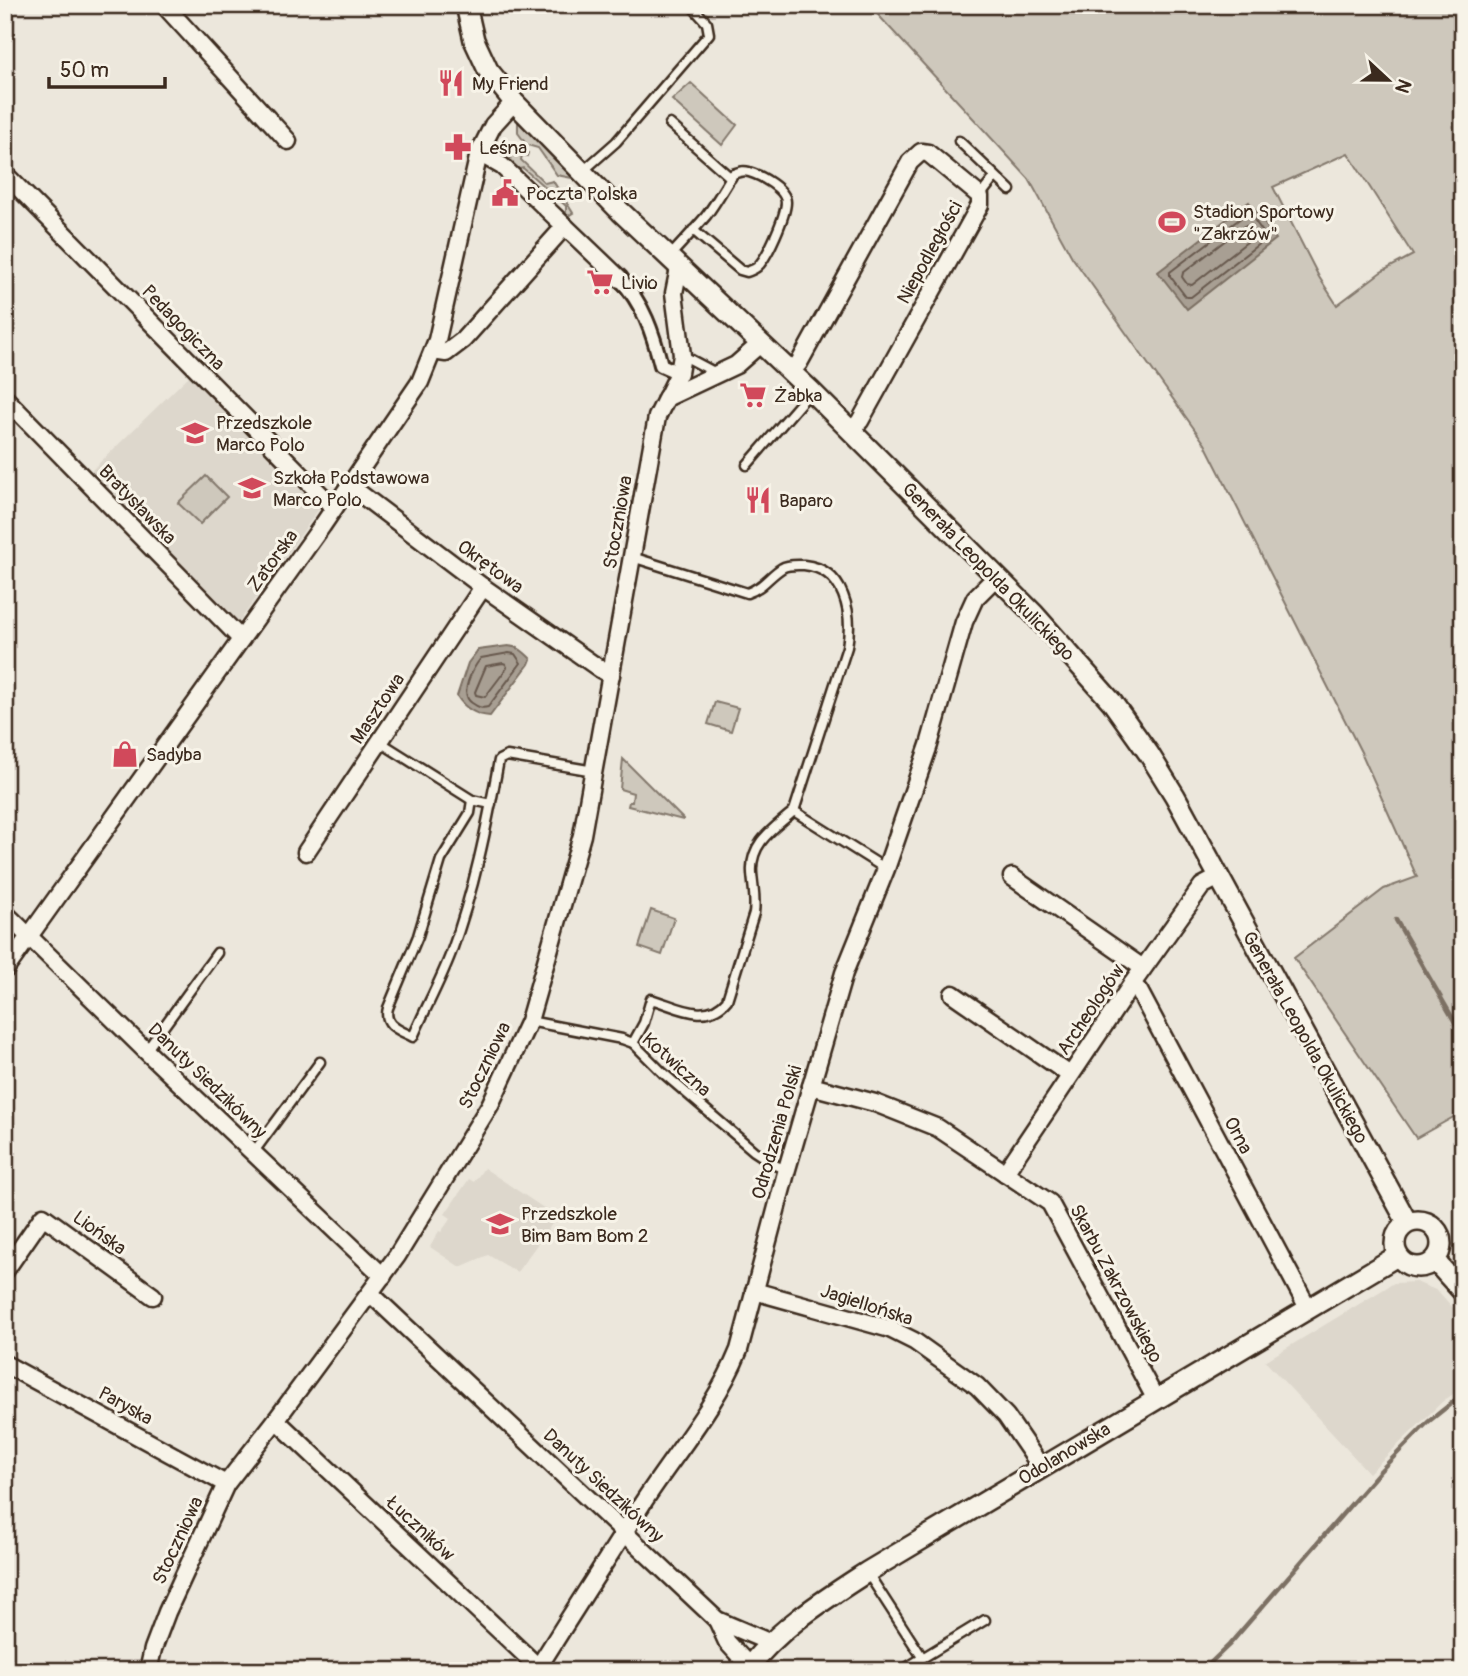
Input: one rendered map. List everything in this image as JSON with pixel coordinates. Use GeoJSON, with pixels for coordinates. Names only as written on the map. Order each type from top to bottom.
{"type":"FeatureCollection","features":[{"type":"Feature","properties":{"kind":"street"},"geometry":{"type":"LineString","coordinates":[[164,5],[288,142]]}},
{"type":"Feature","properties":{"kind":"street","name":"Generała Leopolda Okulickiego"},"geometry":{"type":"LineString","coordinates":[[466,5],[474,40],[488,70],[514,102],[674,263],[811,391],[997,576],[1091,679],[1132,729],[1175,796],[1407,1222]]}},
{"type":"Feature","properties":{"kind":"street","name":"Zatorska"},"geometry":{"type":"LineString","coordinates":[[5,970],[350,486],[420,382],[433,351],[479,153],[493,125],[514,102]]}},
{"type":"Feature","properties":{"kind":"street"},"geometry":{"type":"LineString","coordinates":[[479,153],[502,166],[632,292],[646,316],[661,365],[679,373]]}},
{"type":"Feature","properties":{"kind":"street","name":"Niepodległości"},"geometry":{"type":"LineString","coordinates":[[791,372],[799,363],[915,155],[928,153],[980,196],[975,214],[860,421],[851,430]]}},
{"type":"Feature","properties":{"kind":"street","name":"Pedagogiczna"},"geometry":{"type":"LineString","coordinates":[[5,174],[334,508]]}},
{"type":"Feature","properties":{"kind":"street"},"geometry":{"type":"LineString","coordinates":[[433,351],[446,353],[463,340],[565,226]]}},
{"type":"Feature","properties":{"kind":"street","name":"Stoczniowa"},"geometry":{"type":"LineString","coordinates":[[148,1671],[153,1648],[166,1614],[226,1483],[383,1276],[490,1105],[529,1021],[572,877],[594,771],[657,417],[679,373],[682,355],[674,293],[674,263]]}},
{"type":"Feature","properties":{"kind":"street"},"geometry":{"type":"LineString","coordinates":[[666,398],[736,365],[761,343]]}},
{"type":"Feature","properties":{"kind":"street","name":"Bratysławska"},"geometry":{"type":"LineString","coordinates":[[5,398],[241,639]]}},
{"type":"Feature","properties":{"kind":"street","name":"Okrętowa"},"geometry":{"type":"LineString","coordinates":[[350,486],[483,587],[611,675]]}},
{"type":"Feature","properties":{"kind":"street","name":"Odrodzenia Polski"},"geometry":{"type":"LineString","coordinates":[[537,1669],[728,1376],[739,1350],[787,1169],[844,973],[886,869],[929,745],[964,622],[975,598],[997,576]]}},
{"type":"Feature","properties":{"kind":"street","name":"Masztowa"},"geometry":{"type":"LineString","coordinates":[[306,852],[483,587]]}},
{"type":"Feature","properties":{"kind":"street"},"geometry":{"type":"LineString","coordinates":[[1012,877],[1143,968]]}},
{"type":"Feature","properties":{"kind":"street","name":"Archeologów"},"geometry":{"type":"LineString","coordinates":[[1004,1173],[1202,886],[1219,877]]}},
{"type":"Feature","properties":{"kind":"street","name":"Danuty Siedzikówny"},"geometry":{"type":"LineString","coordinates":[[5,913],[383,1276]]}},
{"type":"Feature","properties":{"kind":"street","name":"Orna"},"geometry":{"type":"LineString","coordinates":[[1132,984],[1139,991],[1307,1308]]}},
{"type":"Feature","properties":{"kind":"street"},"geometry":{"type":"LineString","coordinates":[[953,994],[1070,1075]]}},
{"type":"Feature","properties":{"kind":"street","name":"Skarbu Zakrzowskiego"},"geometry":{"type":"LineString","coordinates":[[811,1086],[875,1103],[938,1128],[1050,1203],[1155,1398]]}},
{"type":"Feature","properties":{"kind":"street","name":"Liońska"},"geometry":{"type":"LineString","coordinates":[[5,1271],[43,1216],[153,1296]]}},
{"type":"Feature","properties":{"kind":"street"},"geometry":{"type":"LineString","coordinates":[[1424,1221],[1440,1234],[1441,1245],[1435,1261],[1423,1267],[1412,1267],[1397,1256],[1394,1244],[1397,1233],[1407,1222],[1424,1221]]}},
{"type":"Feature","properties":{"kind":"street","name":"Odolanowska"},"geometry":{"type":"LineString","coordinates":[[747,1669],[771,1643],[820,1602],[867,1572],[1397,1256]]}},
{"type":"Feature","properties":{"kind":"street"},"geometry":{"type":"LineString","coordinates":[[1435,1261],[1463,1292]]}},
{"type":"Feature","properties":{"kind":"street","name":"Jagiellońska"},"geometry":{"type":"LineString","coordinates":[[754,1291],[890,1329],[914,1341],[977,1385],[1006,1416],[1041,1467]]}},
{"type":"Feature","properties":{"kind":"street","name":"Danuty Siedzikówny"},"geometry":{"type":"LineString","coordinates":[[371,1294],[718,1620],[771,1643]]}},
{"type":"Feature","properties":{"kind":"street","name":"Paryska"},"geometry":{"type":"LineString","coordinates":[[5,1364],[226,1483]]}},
{"type":"Feature","properties":{"kind":"street","name":"Łuczników"},"geometry":{"type":"LineString","coordinates":[[276,1420],[537,1669]]}},
{"type":"Feature","properties":{"kind":"street","name":"Danuty Siedzikówny"},"geometry":{"type":"LineString","coordinates":[[718,1620],[727,1642],[747,1669]]}},
{"type":"Feature","properties":{"kind":"lane"},"geometry":{"type":"LineString","coordinates":[[582,172],[615,142],[709,34],[707,23],[691,5]]}},
{"type":"Feature","properties":{"kind":"lane"},"geometry":{"type":"LineString","coordinates":[[670,124],[731,178]]}},
{"type":"Feature","properties":{"kind":"lane"},"geometry":{"type":"LineString","coordinates":[[959,141],[1010,190]]}},
{"type":"Feature","properties":{"kind":"lane"},"geometry":{"type":"LineString","coordinates":[[674,263],[693,230],[733,174],[747,171],[783,194],[786,202],[782,219],[763,260],[757,268],[747,272],[740,270],[693,230]]}},
{"type":"Feature","properties":{"kind":"lane"},"geometry":{"type":"LineString","coordinates":[[980,196],[995,177]]}},
{"type":"Feature","properties":{"kind":"lane"},"geometry":{"type":"LineString","coordinates":[[682,355],[716,373]]}},
{"type":"Feature","properties":{"kind":"lane"},"geometry":{"type":"LineString","coordinates":[[747,465],[811,391]]}},
{"type":"Feature","properties":{"kind":"lane"},"geometry":{"type":"LineString","coordinates":[[632,558],[747,593],[762,586],[782,568],[809,566],[817,568],[838,585],[848,609],[848,638],[794,811],[759,842],[754,854],[754,913],[727,1000],[719,1010],[711,1013],[691,1011],[652,999],[634,1043]]}},
{"type":"Feature","properties":{"kind":"lane"},"geometry":{"type":"LineString","coordinates":[[380,742],[472,800],[491,804]]}},
{"type":"Feature","properties":{"kind":"lane"},"geometry":{"type":"LineString","coordinates":[[472,800],[470,813],[441,860],[418,936],[386,1014],[391,1026],[413,1037],[450,956],[463,919],[484,841],[499,760],[508,756],[594,771]]}},
{"type":"Feature","properties":{"kind":"lane"},"geometry":{"type":"LineString","coordinates":[[794,811],[886,869]]}},
{"type":"Feature","properties":{"kind":"lane"},"geometry":{"type":"LineString","coordinates":[[146,1051],[217,953]]}},
{"type":"Feature","properties":{"kind":"lane","name":"Kotwiczna"},"geometry":{"type":"LineString","coordinates":[[529,1021],[634,1043],[663,1073],[738,1137],[777,1166],[787,1169]]}},
{"type":"Feature","properties":{"kind":"lane"},"geometry":{"type":"LineString","coordinates":[[253,1153],[320,1062]]}},
{"type":"Feature","properties":{"kind":"lane"},"geometry":{"type":"LineString","coordinates":[[867,1572],[922,1657]]}},
{"type":"Feature","properties":{"kind":"lane"},"geometry":{"type":"LineString","coordinates":[[901,1671],[985,1620]]}},
{"type":"Feature","properties":{"kind":"shaded area"},"geometry":{"type":"Polygon","coordinates":[[[869,5],[1463,5],[1463,1121],[1459,1114],[1416,1138],[1294,958],[1384,889],[1417,877],[1362,754],[1205,444],[1072,257],[1029,179],[869,5]],[[1348,153],[1273,187],[1319,277],[1337,305],[1381,272],[1413,255],[1348,153]]]}},
{"type":"Feature","properties":{"kind":"shaded area"},"geometry":{"type":"Polygon","coordinates":[[[691,83],[737,125],[722,145],[672,100],[691,83]]]}},
{"type":"Feature","properties":{"kind":"shaded area"},"geometry":{"type":"Polygon","coordinates":[[[518,121],[557,157],[572,178],[557,175],[538,148],[527,145],[518,133],[518,121]]]}},
{"type":"Feature","properties":{"kind":"shaded area"},"geometry":{"type":"Polygon","coordinates":[[[513,149],[528,153],[527,156],[522,155],[521,160],[545,183],[553,181],[573,213],[568,216],[566,206],[523,168],[515,170],[509,164],[513,149]]]}},
{"type":"Feature","properties":{"kind":"shaded area"},"geometry":{"type":"Polygon","coordinates":[[[189,376],[319,509],[239,622],[91,471],[189,376]]]}},
{"type":"Feature","properties":{"kind":"shaded area"},"geometry":{"type":"Polygon","coordinates":[[[206,476],[227,497],[200,524],[178,503],[206,476]]]}},
{"type":"Feature","properties":{"kind":"shaded area"},"geometry":{"type":"Polygon","coordinates":[[[715,702],[738,708],[731,731],[708,724],[715,702]]]}},
{"type":"Feature","properties":{"kind":"shaded area"},"geometry":{"type":"Polygon","coordinates":[[[623,759],[683,820],[628,806],[629,802],[632,802],[633,793],[620,789],[623,759]]]}},
{"type":"Feature","properties":{"kind":"shaded area"},"geometry":{"type":"Polygon","coordinates":[[[651,910],[674,918],[662,955],[639,947],[651,910]]]}},
{"type":"Feature","properties":{"kind":"shaded area","name":"Przedszkole Bim Bam Bom 2"},"geometry":{"type":"Polygon","coordinates":[[[484,1168],[557,1217],[517,1272],[488,1255],[460,1267],[430,1247],[451,1218],[445,1214],[469,1179],[474,1182],[484,1168]]]}},
{"type":"Feature","properties":{"kind":"shaded area"},"geometry":{"type":"Polygon","coordinates":[[[1416,1282],[1438,1291],[1463,1319],[1463,1387],[1442,1402],[1369,1473],[1265,1361],[1394,1283],[1416,1282]]]}},
{"type":"Feature","properties":{"kind":"water"},"geometry":{"type":"Polygon","coordinates":[[[1249,202],[1276,239],[1187,309],[1158,272],[1249,202]]]}},
{"type":"Feature","properties":{"kind":"water"},"geometry":{"type":"Polygon","coordinates":[[[508,646],[518,648],[526,654],[531,659],[529,664],[490,716],[471,711],[457,696],[468,663],[478,650],[508,646]]]}},
{"type":"Feature","properties":{"kind":"waterway"},"geometry":{"type":"LineString","coordinates":[[1396,920],[1463,1036]]}},
{"type":"Feature","properties":{"kind":"waterway"},"geometry":{"type":"LineString","coordinates":[[1202,1671],[1229,1645],[1380,1471],[1428,1422],[1463,1394]]}},
{"type":"Feature","properties":{"kind":"place","name":"My Friend"},"geometry":{"type":"Point","coordinates":[451,83]}},
{"type":"Feature","properties":{"kind":"place","name":"Leśna"},"geometry":{"type":"Point","coordinates":[458,147]}},
{"type":"Feature","properties":{"kind":"place","name":"Poczta Polska"},"geometry":{"type":"Point","coordinates":[505,193]}},
{"type":"Feature","properties":{"kind":"place","name":"Stadion Sportowy \"Zakrzów\""},"geometry":{"type":"Point","coordinates":[1172,222]}},
{"type":"Feature","properties":{"kind":"place","name":"Livio"},"geometry":{"type":"Point","coordinates":[600,282]}},
{"type":"Feature","properties":{"kind":"place","name":"Żabka"},"geometry":{"type":"Point","coordinates":[753,395]}},
{"type":"Feature","properties":{"kind":"place","name":"Przedszkole Marco Polo"},"geometry":{"type":"Point","coordinates":[195,433]}},
{"type":"Feature","properties":{"kind":"place","name":"Szkoła Podstawowa Marco Polo"},"geometry":{"type":"Point","coordinates":[252,488]}},
{"type":"Feature","properties":{"kind":"place","name":"Baparo"},"geometry":{"type":"Point","coordinates":[758,500]}},
{"type":"Feature","properties":{"kind":"place","name":"Sadyba"},"geometry":{"type":"Point","coordinates":[125,754]}},
{"type":"Feature","properties":{"kind":"place","name":"Przedszkole Bim Bam Bom 2"},"geometry":{"type":"Point","coordinates":[500,1224]}}]}
